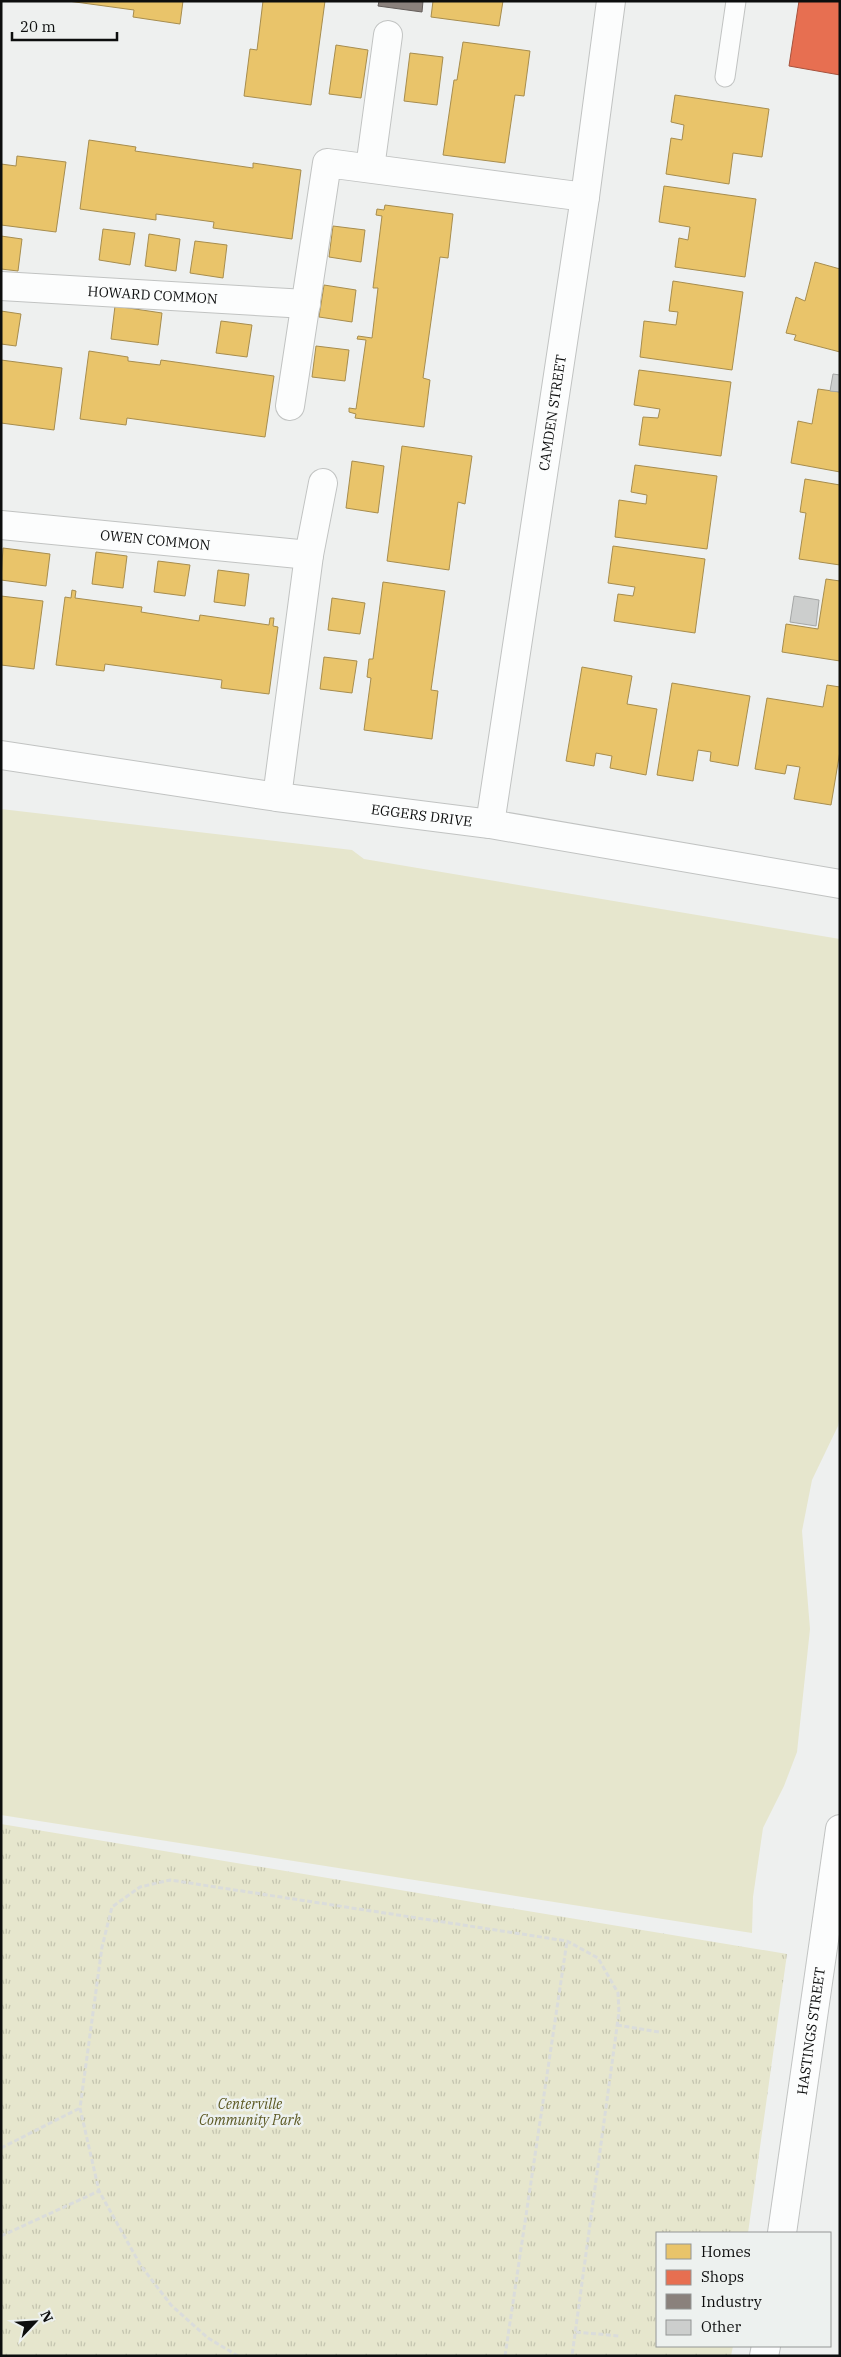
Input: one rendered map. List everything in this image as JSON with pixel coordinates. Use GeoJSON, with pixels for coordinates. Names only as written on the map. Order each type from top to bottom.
{"type":"FeatureCollection","features":[{"type":"Feature","properties":{"kind":"street","name":"CAMDEN STREET"},"geometry":{"type":"LineString","coordinates":[[490,824],[585,197],[611,1]]}},
{"type":"Feature","properties":{"kind":"street"},"geometry":{"type":"LineString","coordinates":[[370,168],[388,34]]}},
{"type":"Feature","properties":{"kind":"street"},"geometry":{"type":"LineString","coordinates":[[290,406],[327,163],[585,197]]}},
{"type":"Feature","properties":{"kind":"street","name":"HOWARD COMMON"},"geometry":{"type":"LineString","coordinates":[[1,286],[306,304]]}},
{"type":"Feature","properties":{"kind":"street"},"geometry":{"type":"LineString","coordinates":[[277,797],[309,555],[323,483]]}},
{"type":"Feature","properties":{"kind":"street","name":"OWEN COMMON"},"geometry":{"type":"LineString","coordinates":[[1,525],[309,555]]}},
{"type":"Feature","properties":{"kind":"street","name":"EGGERS DRIVE"},"geometry":{"type":"LineString","coordinates":[[1,755],[277,797],[490,824],[840,884]]}},
{"type":"Feature","properties":{"kind":"street","name":"HASTINGS STREET"},"geometry":{"type":"LineString","coordinates":[[782,2232],[840,1828]]}},
{"type":"Feature","properties":{"kind":"lane"},"geometry":{"type":"LineString","coordinates":[[724,77],[736,1]]}},
{"type":"Feature","properties":{"kind":"path"},"geometry":{"type":"LineString","coordinates":[[238,2356],[208,2338],[171,2305],[141,2266],[99,2191],[80,2108],[102,1947],[112,1907],[140,1887],[170,1880],[567,1942],[598,1958],[618,1993],[619,2012],[572,2356]]}},
{"type":"Feature","properties":{"kind":"path"},"geometry":{"type":"LineString","coordinates":[[505,2356],[567,1942]]}},
{"type":"Feature","properties":{"kind":"path"},"geometry":{"type":"LineString","coordinates":[[617,2025],[659,2032]]}},
{"type":"Feature","properties":{"kind":"path"},"geometry":{"type":"LineString","coordinates":[[1,2148],[80,2108]]}},
{"type":"Feature","properties":{"kind":"path"},"geometry":{"type":"LineString","coordinates":[[1,2236],[99,2191]]}},
{"type":"Feature","properties":{"kind":"path"},"geometry":{"type":"LineString","coordinates":[[576,2332],[619,2336]]}},
{"type":"Feature","properties":{"kind":"green space"},"geometry":{"type":"Polygon","coordinates":[[[1,809],[352,850],[364,859],[840,939],[840,1416],[838,1426],[812,1480],[802,1531],[810,1629],[797,1752],[784,1786],[763,1828],[753,1897],[752,1933],[1,1815],[1,809]]]}},
{"type":"Feature","properties":{"kind":"green space","name":"Centerville Community Park"},"geometry":{"type":"Polygon","coordinates":[[[1,1824],[787,1954],[748,2232],[656,2232],[656,2347],[733,2347],[731,2356],[1,2356],[1,1824]]]}},
{"type":"Feature","properties":{"kind":"building: Homes"},"geometry":{"type":"Polygon","coordinates":[[[68,1],[183,1],[180,24],[133,17],[134,10],[68,1]]]}},
{"type":"Feature","properties":{"kind":"building: Homes"},"geometry":{"type":"Polygon","coordinates":[[[263,1],[325,1],[311,105],[244,96],[250,49],[257,50],[263,1]]]}},
{"type":"Feature","properties":{"kind":"building: Homes"},"geometry":{"type":"Polygon","coordinates":[[[433,1],[503,1],[499,26],[431,17],[433,1]]]}},
{"type":"Feature","properties":{"kind":"building: Homes"},"geometry":{"type":"Polygon","coordinates":[[[463,42],[530,51],[524,96],[515,95],[505,163],[443,155],[454,80],[457,80],[463,42]]]}},
{"type":"Feature","properties":{"kind":"building: Homes"},"geometry":{"type":"Polygon","coordinates":[[[336,45],[368,50],[361,98],[329,94],[336,45]]]}},
{"type":"Feature","properties":{"kind":"building: Homes"},"geometry":{"type":"Polygon","coordinates":[[[410,53],[443,57],[437,105],[404,101],[410,53]]]}},
{"type":"Feature","properties":{"kind":"building: Homes"},"geometry":{"type":"Polygon","coordinates":[[[675,95],[769,109],[762,157],[733,153],[729,184],[666,174],[671,138],[682,140],[684,125],[671,122],[675,95]]]}},
{"type":"Feature","properties":{"kind":"building: Homes"},"geometry":{"type":"Polygon","coordinates":[[[89,140],[136,147],[135,151],[253,168],[253,163],[301,170],[292,239],[213,228],[214,222],[156,214],[156,220],[80,209],[89,140]]]}},
{"type":"Feature","properties":{"kind":"building: Homes"},"geometry":{"type":"Polygon","coordinates":[[[17,156],[66,162],[56,232],[1,225],[1,164],[16,166],[17,156]]]}},
{"type":"Feature","properties":{"kind":"building: Homes"},"geometry":{"type":"Polygon","coordinates":[[[664,186],[756,199],[745,277],[675,267],[679,238],[688,240],[690,227],[659,222],[664,186]]]}},
{"type":"Feature","properties":{"kind":"building: Homes"},"geometry":{"type":"Polygon","coordinates":[[[385,205],[453,214],[448,258],[440,257],[423,378],[430,380],[424,427],[355,418],[356,414],[349,412],[349,408],[356,409],[366,340],[357,339],[358,336],[372,338],[378,288],[373,288],[382,216],[376,215],[377,209],[384,210],[385,205]]]}},
{"type":"Feature","properties":{"kind":"building: Homes"},"geometry":{"type":"Polygon","coordinates":[[[333,226],[365,230],[361,262],[329,257],[333,226]]]}},
{"type":"Feature","properties":{"kind":"building: Homes"},"geometry":{"type":"Polygon","coordinates":[[[103,229],[135,233],[130,265],[99,260],[103,229]]]}},
{"type":"Feature","properties":{"kind":"building: Homes"},"geometry":{"type":"Polygon","coordinates":[[[149,234],[180,239],[176,271],[145,266],[149,234]]]}},
{"type":"Feature","properties":{"kind":"building: Homes"},"geometry":{"type":"Polygon","coordinates":[[[1,236],[22,239],[18,271],[1,269],[1,236]]]}},
{"type":"Feature","properties":{"kind":"building: Homes"},"geometry":{"type":"Polygon","coordinates":[[[195,241],[227,245],[223,278],[190,273],[195,241]]]}},
{"type":"Feature","properties":{"kind":"building: Homes"},"geometry":{"type":"Polygon","coordinates":[[[815,262],[840,269],[840,352],[794,340],[796,335],[786,333],[796,297],[805,301],[815,262]]]}},
{"type":"Feature","properties":{"kind":"building: Homes"},"geometry":{"type":"Polygon","coordinates":[[[673,281],[743,292],[732,370],[640,357],[644,321],[676,325],[678,312],[669,311],[673,281]]]}},
{"type":"Feature","properties":{"kind":"building: Homes"},"geometry":{"type":"Polygon","coordinates":[[[324,285],[356,290],[352,322],[319,317],[324,285]]]}},
{"type":"Feature","properties":{"kind":"building: Homes"},"geometry":{"type":"Polygon","coordinates":[[[115,306],[162,313],[158,345],[111,339],[115,306]]]}},
{"type":"Feature","properties":{"kind":"building: Homes"},"geometry":{"type":"Polygon","coordinates":[[[1,311],[21,314],[16,346],[1,344],[1,311]]]}},
{"type":"Feature","properties":{"kind":"building: Homes"},"geometry":{"type":"Polygon","coordinates":[[[221,321],[252,325],[247,357],[216,353],[221,321]]]}},
{"type":"Feature","properties":{"kind":"building: Homes"},"geometry":{"type":"Polygon","coordinates":[[[316,346],[349,350],[345,381],[312,377],[316,346]]]}},
{"type":"Feature","properties":{"kind":"building: Homes"},"geometry":{"type":"Polygon","coordinates":[[[89,351],[128,357],[128,361],[160,365],[161,360],[274,376],[265,437],[127,418],[126,425],[80,419],[89,351]]]}},
{"type":"Feature","properties":{"kind":"building: Homes"},"geometry":{"type":"Polygon","coordinates":[[[1,360],[62,368],[54,430],[1,423],[1,360]]]}},
{"type":"Feature","properties":{"kind":"building: Homes"},"geometry":{"type":"Polygon","coordinates":[[[639,370],[731,382],[721,456],[639,445],[643,417],[658,418],[660,409],[634,405],[639,370]]]}},
{"type":"Feature","properties":{"kind":"building: Homes"},"geometry":{"type":"Polygon","coordinates":[[[818,389],[840,392],[840,472],[791,463],[798,421],[812,424],[818,389]]]}},
{"type":"Feature","properties":{"kind":"building: Homes"},"geometry":{"type":"Polygon","coordinates":[[[402,446],[472,456],[465,504],[458,502],[449,570],[387,561],[402,446]]]}},
{"type":"Feature","properties":{"kind":"building: Homes"},"geometry":{"type":"Polygon","coordinates":[[[352,461],[384,466],[378,513],[346,508],[352,461]]]}},
{"type":"Feature","properties":{"kind":"building: Homes"},"geometry":{"type":"Polygon","coordinates":[[[635,465],[717,476],[707,549],[615,537],[619,500],[646,504],[647,495],[631,492],[635,465]]]}},
{"type":"Feature","properties":{"kind":"building: Homes"},"geometry":{"type":"Polygon","coordinates":[[[805,479],[840,485],[840,565],[799,559],[806,513],[800,512],[805,479]]]}},
{"type":"Feature","properties":{"kind":"building: Homes"},"geometry":{"type":"Polygon","coordinates":[[[613,546],[705,559],[695,633],[614,621],[618,594],[633,596],[635,587],[608,583],[613,546]]]}},
{"type":"Feature","properties":{"kind":"building: Homes"},"geometry":{"type":"Polygon","coordinates":[[[3,548],[50,554],[46,586],[1,580],[3,548]]]}},
{"type":"Feature","properties":{"kind":"building: Homes"},"geometry":{"type":"Polygon","coordinates":[[[96,552],[127,556],[123,588],[92,584],[96,552]]]}},
{"type":"Feature","properties":{"kind":"building: Homes"},"geometry":{"type":"Polygon","coordinates":[[[158,561],[190,565],[185,596],[154,592],[158,561]]]}},
{"type":"Feature","properties":{"kind":"building: Homes"},"geometry":{"type":"Polygon","coordinates":[[[218,570],[249,574],[245,606],[214,602],[218,570]]]}},
{"type":"Feature","properties":{"kind":"building: Homes"},"geometry":{"type":"Polygon","coordinates":[[[826,579],[840,581],[840,661],[782,652],[786,624],[818,629],[826,579]]]}},
{"type":"Feature","properties":{"kind":"building: Homes"},"geometry":{"type":"Polygon","coordinates":[[[383,582],[445,591],[431,690],[438,691],[432,739],[364,730],[371,678],[367,677],[369,659],[373,659],[383,582]]]}},
{"type":"Feature","properties":{"kind":"building: Homes"},"geometry":{"type":"Polygon","coordinates":[[[72,590],[76,591],[75,598],[142,607],[141,612],[199,621],[200,615],[269,625],[270,618],[274,618],[273,626],[278,627],[269,694],[221,688],[222,680],[105,664],[104,671],[56,665],[65,597],[71,598],[72,590]]]}},
{"type":"Feature","properties":{"kind":"building: Homes"},"geometry":{"type":"Polygon","coordinates":[[[1,596],[43,601],[34,669],[1,665],[1,596]]]}},
{"type":"Feature","properties":{"kind":"building: Homes"},"geometry":{"type":"Polygon","coordinates":[[[332,598],[365,603],[360,634],[328,630],[332,598]]]}},
{"type":"Feature","properties":{"kind":"building: Homes"},"geometry":{"type":"Polygon","coordinates":[[[324,657],[357,661],[352,693],[320,689],[324,657]]]}},
{"type":"Feature","properties":{"kind":"building: Homes"},"geometry":{"type":"Polygon","coordinates":[[[582,667],[632,676],[627,704],[657,709],[646,775],[610,768],[612,756],[596,753],[594,766],[566,761],[582,667]]]}},
{"type":"Feature","properties":{"kind":"building: Homes"},"geometry":{"type":"Polygon","coordinates":[[[672,683],[750,696],[738,766],[710,761],[711,752],[698,750],[693,781],[657,775],[672,683]]]}},
{"type":"Feature","properties":{"kind":"building: Homes"},"geometry":{"type":"Polygon","coordinates":[[[827,685],[840,687],[840,751],[831,805],[794,799],[800,767],[787,765],[785,774],[755,769],[767,698],[823,707],[827,685]]]}},
{"type":"Feature","properties":{"kind":"building: Shops"},"geometry":{"type":"Polygon","coordinates":[[[799,1],[840,1],[840,75],[789,66],[799,1]]]}},
{"type":"Feature","properties":{"kind":"building: Industry"},"geometry":{"type":"Polygon","coordinates":[[[379,1],[423,1],[422,12],[378,6],[379,1]]]}},
{"type":"Feature","properties":{"kind":"building: Other"},"geometry":{"type":"Polygon","coordinates":[[[833,374],[840,375],[840,392],[830,391],[833,374]]]}},
{"type":"Feature","properties":{"kind":"building: Other"},"geometry":{"type":"Polygon","coordinates":[[[794,596],[819,600],[816,626],[790,622],[794,596]]]}}]}
